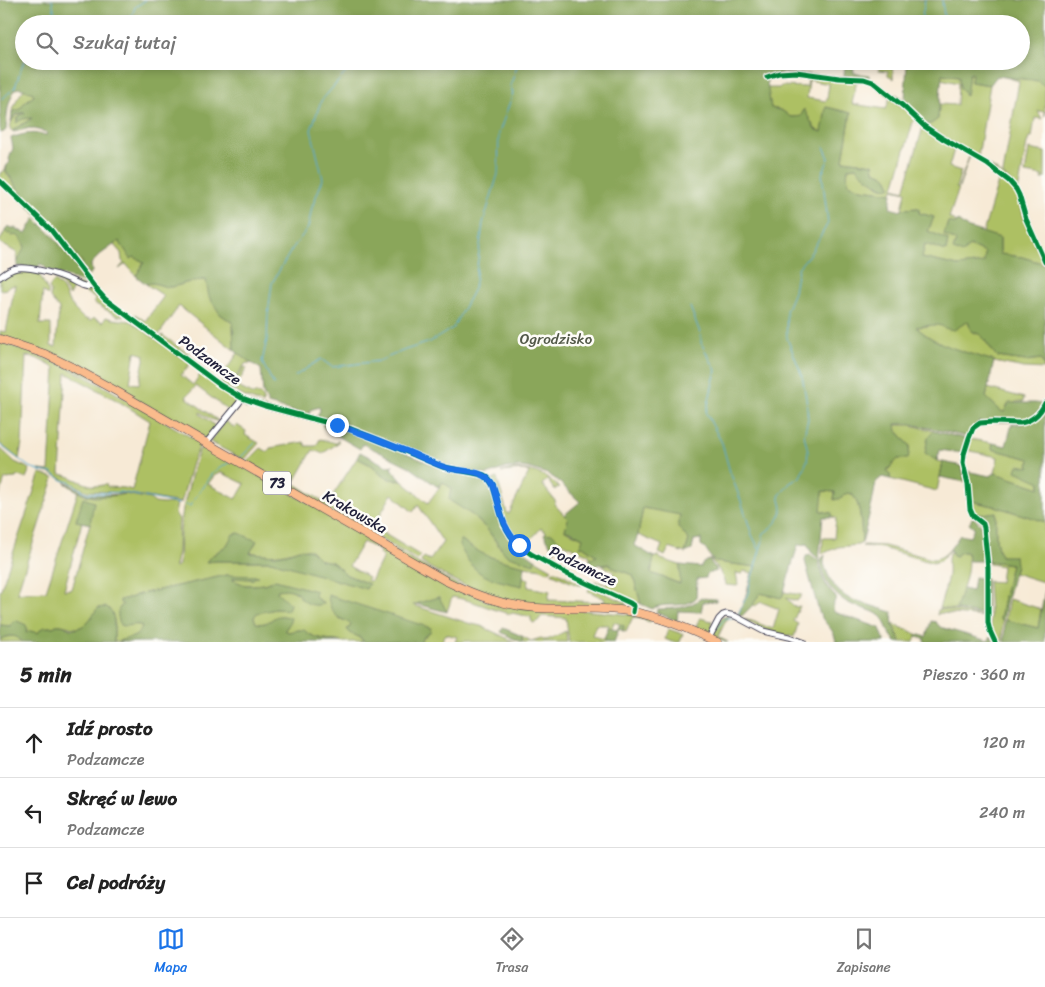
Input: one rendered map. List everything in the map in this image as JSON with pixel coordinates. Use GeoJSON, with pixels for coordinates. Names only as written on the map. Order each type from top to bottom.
{"type":"FeatureCollection","features":[{"type":"Feature","properties":{"kind":"main road","name":"Krakowska"},"geometry":{"type":"LineString","coordinates":[[0,339],[44,354],[74,368],[446,581],[467,591],[503,603],[536,608],[605,609],[634,612],[668,620],[717,642]]}},
{"type":"Feature","properties":{"kind":"street"},"geometry":{"type":"LineString","coordinates":[[767,77],[780,73],[796,72],[862,79],[873,82],[924,126],[987,164],[1009,181],[1019,195],[1026,219],[1045,262]]}},
{"type":"Feature","properties":{"kind":"street","name":"Podzamcze"},"geometry":{"type":"LineString","coordinates":[[0,181],[51,230],[94,286],[111,304],[220,385],[242,398],[351,429],[443,467],[484,475],[493,485],[504,524],[519,545],[531,554],[569,575],[630,603],[634,606],[634,612]]}},
{"type":"Feature","properties":{"kind":"street"},"geometry":{"type":"LineString","coordinates":[[0,277],[12,269],[20,268],[56,274],[88,287],[94,286]]}},
{"type":"Feature","properties":{"kind":"street"},"geometry":{"type":"LineString","coordinates":[[206,443],[242,398]]}},
{"type":"Feature","properties":{"kind":"street"},"geometry":{"type":"LineString","coordinates":[[995,642],[988,623],[988,568],[984,528],[982,523],[973,516],[970,509],[968,484],[963,463],[964,454],[972,429],[975,426],[986,422],[1025,422],[1038,415],[1045,403]]}},
{"type":"Feature","properties":{"kind":"street"},"geometry":{"type":"LineString","coordinates":[[709,638],[719,619],[722,615],[726,614],[735,616],[765,632],[790,636],[803,642]]}},
{"type":"Feature","properties":{"kind":"green space","name":"Ogrodzisko"},"geometry":{"type":"Polygon","coordinates":[[[0,0],[1045,0],[1045,85],[1040,84],[1039,81],[997,76],[990,85],[971,82],[972,73],[969,74],[966,96],[964,91],[960,89],[959,76],[942,74],[938,119],[931,124],[926,124],[905,100],[907,70],[1030,70],[1030,15],[15,15],[15,70],[788,70],[767,78],[771,108],[780,110],[793,117],[801,116],[804,109],[815,129],[822,132],[826,107],[851,113],[843,160],[873,164],[874,171],[884,175],[891,186],[886,188],[880,186],[856,167],[848,168],[847,177],[849,184],[861,189],[892,193],[890,208],[901,211],[902,209],[919,208],[919,213],[934,217],[928,231],[948,240],[946,251],[925,244],[922,258],[958,266],[984,263],[985,253],[978,249],[969,246],[963,253],[953,250],[956,241],[944,235],[948,222],[956,224],[958,221],[966,227],[1000,238],[1000,254],[1022,257],[1045,264],[1045,369],[1041,359],[1026,361],[997,357],[981,335],[971,331],[968,321],[954,330],[936,325],[916,327],[924,334],[943,344],[994,361],[986,397],[1001,411],[1004,412],[1009,403],[1044,404],[1042,408],[1025,422],[978,422],[968,437],[911,424],[896,424],[897,431],[910,446],[908,459],[898,459],[887,470],[890,479],[882,477],[876,482],[862,543],[858,504],[852,494],[848,493],[843,495],[842,498],[834,500],[835,492],[823,491],[821,511],[832,513],[832,517],[823,517],[819,559],[811,552],[807,544],[798,545],[782,598],[760,593],[753,605],[742,616],[738,615],[752,573],[757,567],[716,562],[701,545],[701,539],[694,540],[692,550],[685,553],[689,540],[678,527],[680,515],[643,508],[638,535],[634,545],[654,557],[651,573],[680,584],[680,565],[701,567],[703,563],[709,560],[717,571],[707,574],[706,578],[697,579],[696,598],[691,602],[652,609],[641,604],[633,575],[616,569],[609,564],[598,564],[594,569],[589,567],[590,559],[597,556],[583,546],[580,547],[583,538],[565,530],[568,519],[564,515],[580,502],[548,474],[520,467],[506,468],[487,475],[444,465],[369,434],[318,418],[319,407],[310,410],[309,416],[268,404],[263,393],[261,369],[234,350],[233,323],[220,314],[209,297],[206,280],[170,287],[153,283],[146,284],[136,276],[144,262],[134,257],[131,259],[119,241],[91,264],[92,272],[89,275],[80,264],[83,263],[53,227],[26,200],[6,171],[13,148],[11,138],[29,134],[47,135],[46,132],[30,128],[14,132],[13,130],[32,118],[23,119],[16,123],[19,116],[24,112],[15,115],[11,122],[12,112],[20,109],[25,102],[34,96],[33,93],[20,88],[16,89],[8,108],[6,130],[0,133],[0,0]]]}},
{"type":"Feature","properties":{"kind":"green space"},"geometry":{"type":"Polygon","coordinates":[[[844,70],[854,70],[854,73],[869,75],[869,78],[844,76],[844,70]]]}},
{"type":"Feature","properties":{"kind":"green space"},"geometry":{"type":"Polygon","coordinates":[[[879,70],[893,70],[893,79],[888,75],[888,71],[879,70]]]}},
{"type":"Feature","properties":{"kind":"green space"},"geometry":{"type":"Polygon","coordinates":[[[972,73],[971,82],[990,85],[978,157],[937,134],[906,107],[904,102],[896,95],[938,119],[939,104],[957,105],[958,83],[941,79],[941,74],[959,76],[960,89],[969,74],[972,73]]]}},
{"type":"Feature","properties":{"kind":"green space"},"geometry":{"type":"Polygon","coordinates":[[[785,74],[808,74],[857,80],[852,104],[886,109],[890,97],[928,130],[955,146],[949,167],[961,171],[956,188],[958,188],[970,154],[981,161],[970,155],[949,218],[957,222],[956,224],[948,222],[944,235],[956,241],[954,250],[963,253],[968,246],[985,253],[985,263],[958,266],[922,258],[925,244],[946,251],[948,240],[928,231],[934,217],[919,213],[919,208],[902,209],[906,192],[893,189],[892,193],[861,189],[849,184],[847,177],[848,168],[856,167],[879,186],[891,186],[885,176],[874,171],[873,164],[843,160],[851,113],[826,107],[823,132],[815,129],[804,110],[801,116],[792,117],[780,110],[771,108],[767,88],[779,88],[781,86],[807,87],[808,75],[785,74]],[[809,80],[807,98],[826,101],[829,84],[809,80]],[[915,120],[913,122],[894,188],[904,191],[923,127],[915,120]]]}},
{"type":"Feature","properties":{"kind":"green space"},"geometry":{"type":"Polygon","coordinates":[[[1002,76],[1039,81],[1040,84],[1045,85],[1045,112],[1038,111],[1042,119],[1035,118],[1032,138],[1029,138],[1027,144],[1018,191],[1003,174],[1019,81],[1002,76]]]}},
{"type":"Feature","properties":{"kind":"green space"},"geometry":{"type":"Polygon","coordinates":[[[24,89],[33,93],[34,96],[25,102],[20,109],[12,112],[17,99],[24,89]]]}},
{"type":"Feature","properties":{"kind":"green space"},"geometry":{"type":"Polygon","coordinates":[[[25,112],[20,121],[32,117],[31,119],[19,126],[14,132],[12,131],[10,129],[13,120],[16,116],[25,112]]]}},
{"type":"Feature","properties":{"kind":"green space"},"geometry":{"type":"Polygon","coordinates":[[[1029,149],[1045,152],[1045,179],[1042,179],[1043,176],[1025,173],[1029,149]]]}},
{"type":"Feature","properties":{"kind":"green space"},"geometry":{"type":"Polygon","coordinates":[[[7,165],[7,174],[26,200],[53,227],[83,263],[80,264],[53,231],[0,179],[0,173],[4,171],[7,165]]]}},
{"type":"Feature","properties":{"kind":"green space"},"geometry":{"type":"Polygon","coordinates":[[[987,165],[1007,179],[1014,188],[1027,226],[1045,264],[1022,257],[1000,254],[1000,238],[983,233],[1000,175],[987,165]]]}},
{"type":"Feature","properties":{"kind":"green space"},"geometry":{"type":"Polygon","coordinates":[[[35,218],[54,237],[89,285],[46,269],[41,264],[38,269],[17,266],[25,247],[19,237],[12,236],[11,233],[8,234],[5,231],[8,226],[26,234],[35,218]]]}},
{"type":"Feature","properties":{"kind":"green space"},"geometry":{"type":"Polygon","coordinates":[[[5,231],[8,234],[12,233],[19,236],[25,247],[17,263],[17,253],[0,243],[0,239],[5,231]]]}},
{"type":"Feature","properties":{"kind":"green space"},"geometry":{"type":"Polygon","coordinates":[[[119,241],[131,258],[134,257],[144,262],[136,276],[126,264],[119,269],[124,263],[121,253],[114,245],[119,241]]]}},
{"type":"Feature","properties":{"kind":"green space"},"geometry":{"type":"Polygon","coordinates":[[[19,269],[38,272],[48,291],[48,296],[43,291],[40,324],[51,324],[51,346],[56,347],[59,309],[50,298],[51,292],[49,288],[55,281],[63,289],[74,309],[83,318],[91,321],[93,318],[103,322],[106,317],[131,321],[190,364],[181,375],[193,385],[201,373],[239,399],[224,420],[222,419],[229,411],[196,386],[186,397],[220,422],[210,419],[200,412],[215,428],[206,439],[120,390],[0,336],[0,331],[6,332],[15,285],[0,290],[0,278],[7,273],[19,269]],[[135,352],[130,383],[139,384],[145,355],[135,352]]]}},
{"type":"Feature","properties":{"kind":"green space"},"geometry":{"type":"Polygon","coordinates":[[[48,274],[93,290],[124,316],[117,316],[94,303],[96,299],[85,292],[73,288],[69,296],[60,283],[48,274]]]}},
{"type":"Feature","properties":{"kind":"green space"},"geometry":{"type":"Polygon","coordinates":[[[207,280],[220,314],[233,323],[234,350],[179,306],[158,336],[134,318],[135,314],[145,321],[164,296],[146,284],[153,283],[170,287],[207,280]]]}},
{"type":"Feature","properties":{"kind":"green space"},"geometry":{"type":"Polygon","coordinates":[[[968,321],[971,331],[981,335],[997,357],[1026,361],[1041,359],[1045,369],[1024,368],[994,362],[963,352],[942,344],[916,327],[933,324],[943,326],[968,321]]]}},
{"type":"Feature","properties":{"kind":"green space"},"geometry":{"type":"Polygon","coordinates":[[[162,335],[190,355],[187,358],[182,354],[183,352],[180,352],[162,339],[162,335]]]}},
{"type":"Feature","properties":{"kind":"green space"},"geometry":{"type":"Polygon","coordinates":[[[0,342],[48,359],[82,375],[201,443],[192,463],[181,503],[125,493],[87,491],[52,474],[39,470],[49,471],[55,368],[36,358],[26,356],[22,443],[19,459],[0,444],[0,342]],[[66,373],[60,474],[94,486],[106,484],[108,487],[132,490],[150,421],[66,373]]]}},
{"type":"Feature","properties":{"kind":"green space"},"geometry":{"type":"Polygon","coordinates":[[[238,353],[251,363],[246,363],[236,377],[230,377],[227,375],[228,372],[226,370],[238,353]]]}},
{"type":"Feature","properties":{"kind":"green space"},"geometry":{"type":"Polygon","coordinates":[[[244,367],[247,368],[236,386],[254,395],[256,393],[260,395],[263,398],[263,404],[221,384],[226,376],[237,378],[244,367]]]}},
{"type":"Feature","properties":{"kind":"green space"},"geometry":{"type":"Polygon","coordinates":[[[988,388],[1024,398],[1023,402],[1016,402],[1004,412],[1001,411],[986,398],[988,388]]]}},
{"type":"Feature","properties":{"kind":"green space"},"geometry":{"type":"Polygon","coordinates":[[[245,401],[274,413],[248,407],[247,409],[241,405],[245,401]]]}},
{"type":"Feature","properties":{"kind":"green space"},"geometry":{"type":"Polygon","coordinates":[[[1045,407],[1045,522],[998,507],[971,501],[966,471],[990,476],[995,473],[1040,488],[1040,482],[1016,471],[1018,465],[1029,467],[1030,459],[992,449],[993,443],[1006,446],[1012,424],[1022,424],[1045,407]]]}},
{"type":"Feature","properties":{"kind":"green space"},"geometry":{"type":"Polygon","coordinates":[[[225,421],[235,428],[237,425],[246,431],[245,435],[259,443],[244,460],[210,442],[225,421]]]}},
{"type":"Feature","properties":{"kind":"green space"},"geometry":{"type":"Polygon","coordinates":[[[322,423],[390,446],[438,467],[481,476],[490,485],[506,532],[516,545],[535,559],[534,564],[506,555],[487,529],[472,515],[449,500],[451,488],[443,482],[438,487],[408,466],[363,444],[360,449],[324,428],[322,423]]]}},
{"type":"Feature","properties":{"kind":"green space"},"geometry":{"type":"Polygon","coordinates":[[[895,425],[911,425],[934,431],[928,437],[937,461],[943,462],[937,491],[890,479],[887,471],[898,459],[908,458],[910,446],[897,431],[895,425]]]}},
{"type":"Feature","properties":{"kind":"green space"},"geometry":{"type":"Polygon","coordinates":[[[934,431],[967,439],[963,453],[939,450],[937,461],[925,453],[928,437],[934,431]]]}},
{"type":"Feature","properties":{"kind":"green space"},"geometry":{"type":"Polygon","coordinates":[[[320,439],[336,443],[338,440],[338,443],[322,454],[313,450],[294,483],[327,504],[357,458],[373,466],[381,475],[402,481],[428,503],[443,482],[451,488],[472,515],[487,529],[501,549],[534,563],[535,559],[552,569],[548,572],[498,560],[482,554],[460,540],[522,585],[523,577],[529,579],[528,587],[550,591],[548,600],[604,602],[605,599],[588,591],[590,587],[625,602],[627,605],[625,607],[537,605],[511,602],[485,594],[459,583],[422,563],[421,561],[424,557],[430,560],[443,542],[418,505],[413,512],[392,494],[373,527],[421,556],[417,560],[247,462],[261,448],[268,452],[270,448],[304,442],[306,446],[316,446],[320,439]]]}},
{"type":"Feature","properties":{"kind":"green space"},"geometry":{"type":"Polygon","coordinates":[[[970,439],[993,443],[992,449],[1031,459],[1029,467],[1040,482],[1040,488],[995,473],[998,457],[966,450],[970,439]]]}},
{"type":"Feature","properties":{"kind":"green space"},"geometry":{"type":"Polygon","coordinates":[[[205,446],[487,601],[633,615],[651,620],[650,622],[633,617],[626,632],[623,631],[624,626],[614,622],[612,628],[608,628],[609,625],[596,625],[592,635],[605,640],[604,642],[569,642],[566,618],[542,616],[536,623],[533,623],[531,617],[511,614],[452,597],[447,612],[438,597],[413,605],[481,626],[515,642],[455,642],[457,637],[446,634],[441,642],[421,642],[422,638],[426,636],[339,618],[351,624],[347,629],[363,641],[342,642],[315,637],[299,630],[288,632],[285,630],[289,624],[284,616],[276,617],[261,624],[256,623],[254,617],[256,613],[276,609],[288,610],[277,592],[278,590],[285,588],[322,602],[316,598],[316,592],[275,580],[264,584],[245,585],[232,580],[233,578],[253,579],[227,575],[120,600],[124,604],[119,613],[120,625],[142,626],[136,635],[119,642],[114,642],[114,620],[107,607],[98,608],[90,620],[83,626],[76,628],[55,625],[53,627],[44,627],[38,633],[30,631],[26,633],[13,622],[10,626],[0,625],[0,592],[40,473],[54,478],[17,593],[46,591],[78,492],[94,497],[125,494],[150,499],[155,503],[177,504],[175,514],[179,519],[178,552],[174,567],[179,565],[183,508],[194,466],[202,447],[205,446]],[[220,472],[208,484],[236,499],[245,484],[220,472]],[[84,498],[76,521],[82,522],[64,590],[72,589],[90,523],[84,498]],[[363,542],[349,566],[368,577],[367,580],[371,581],[383,557],[379,554],[380,551],[363,542]],[[227,545],[210,557],[207,562],[271,561],[311,572],[369,584],[347,575],[332,562],[321,560],[299,549],[271,555],[246,551],[227,545]]]}},
{"type":"Feature","properties":{"kind":"green space"},"geometry":{"type":"Polygon","coordinates":[[[0,448],[15,462],[30,469],[26,478],[17,476],[16,478],[5,479],[0,494],[0,448]]]}},
{"type":"Feature","properties":{"kind":"green space"},"geometry":{"type":"Polygon","coordinates":[[[360,452],[387,466],[394,465],[391,468],[402,481],[381,475],[373,466],[357,458],[360,452]]]}},
{"type":"Feature","properties":{"kind":"green space"},"geometry":{"type":"Polygon","coordinates":[[[943,462],[962,466],[965,482],[940,477],[943,462]]]}},
{"type":"Feature","properties":{"kind":"green space"},"geometry":{"type":"Polygon","coordinates":[[[513,469],[527,470],[538,473],[559,487],[554,490],[548,480],[542,484],[556,502],[554,504],[568,519],[565,530],[583,538],[583,546],[598,557],[590,559],[589,555],[561,542],[541,528],[524,547],[506,524],[493,480],[497,478],[507,513],[509,514],[529,472],[523,470],[501,472],[513,469]]]}},
{"type":"Feature","properties":{"kind":"green space"},"geometry":{"type":"Polygon","coordinates":[[[64,482],[91,494],[125,494],[93,496],[79,492],[64,482]]]}},
{"type":"Feature","properties":{"kind":"green space"},"geometry":{"type":"Polygon","coordinates":[[[822,491],[835,492],[834,499],[842,498],[843,495],[848,493],[852,494],[858,504],[862,543],[838,547],[822,554],[823,538],[834,538],[836,518],[832,517],[831,513],[821,512],[822,491]]]}},
{"type":"Feature","properties":{"kind":"green space"},"geometry":{"type":"Polygon","coordinates":[[[83,498],[94,502],[90,524],[76,521],[83,498]]]}},
{"type":"Feature","properties":{"kind":"green space"},"geometry":{"type":"Polygon","coordinates":[[[971,501],[998,507],[1045,522],[1043,582],[1014,573],[1016,565],[1001,556],[997,546],[996,513],[974,515],[971,501]]]}},
{"type":"Feature","properties":{"kind":"green space"},"geometry":{"type":"Polygon","coordinates":[[[643,508],[680,514],[678,527],[689,540],[685,553],[669,548],[665,556],[659,553],[662,545],[638,535],[643,508]]]}},
{"type":"Feature","properties":{"kind":"green space"},"geometry":{"type":"Polygon","coordinates":[[[996,512],[997,546],[1001,556],[1015,556],[1016,565],[1003,620],[1000,620],[1011,564],[988,561],[984,525],[974,515],[996,512]]]}},
{"type":"Feature","properties":{"kind":"green space"},"geometry":{"type":"Polygon","coordinates":[[[973,517],[981,525],[985,561],[969,561],[967,553],[963,552],[954,557],[950,549],[960,535],[970,537],[974,527],[969,523],[973,517]]]}},
{"type":"Feature","properties":{"kind":"green space"},"geometry":{"type":"Polygon","coordinates":[[[546,532],[548,534],[552,533],[561,542],[554,551],[544,534],[546,532]]]}},
{"type":"Feature","properties":{"kind":"green space"},"geometry":{"type":"Polygon","coordinates":[[[239,533],[257,541],[250,553],[276,555],[299,549],[311,550],[321,560],[332,562],[347,575],[369,584],[366,589],[271,561],[206,562],[227,545],[233,534],[239,533]]]}},
{"type":"Feature","properties":{"kind":"green space"},"geometry":{"type":"Polygon","coordinates":[[[460,540],[491,557],[525,566],[522,586],[480,573],[466,557],[460,547],[460,540]]]}},
{"type":"Feature","properties":{"kind":"green space"},"geometry":{"type":"Polygon","coordinates":[[[862,546],[885,546],[932,559],[944,555],[950,550],[940,561],[933,563],[882,548],[862,546]]]}},
{"type":"Feature","properties":{"kind":"green space"},"geometry":{"type":"Polygon","coordinates":[[[951,551],[954,557],[965,552],[968,559],[965,582],[956,610],[939,608],[947,579],[948,559],[951,551]]]}},
{"type":"Feature","properties":{"kind":"green space"},"geometry":{"type":"Polygon","coordinates":[[[658,555],[661,559],[680,565],[681,584],[651,573],[654,557],[658,555]]]}},
{"type":"Feature","properties":{"kind":"green space"},"geometry":{"type":"Polygon","coordinates":[[[811,555],[819,560],[824,580],[836,597],[833,606],[834,612],[880,628],[885,642],[836,642],[831,629],[819,612],[805,561],[806,556],[811,555]]]}},
{"type":"Feature","properties":{"kind":"green space"},"geometry":{"type":"Polygon","coordinates":[[[825,555],[824,564],[830,580],[836,588],[850,599],[892,612],[893,626],[901,642],[896,642],[880,616],[848,603],[830,588],[821,567],[821,559],[825,555]]]}},
{"type":"Feature","properties":{"kind":"green space"},"geometry":{"type":"Polygon","coordinates":[[[710,559],[716,562],[757,567],[752,573],[744,571],[742,574],[736,573],[737,586],[726,585],[719,570],[710,559]]]}},
{"type":"Feature","properties":{"kind":"green space"},"geometry":{"type":"Polygon","coordinates":[[[988,561],[1011,564],[1000,619],[1003,620],[1002,642],[996,642],[991,630],[988,581],[1000,582],[1002,566],[989,564],[988,561]]]}},
{"type":"Feature","properties":{"kind":"green space"},"geometry":{"type":"Polygon","coordinates":[[[609,564],[616,569],[633,575],[641,604],[632,601],[632,598],[629,600],[594,584],[595,581],[607,585],[614,572],[602,565],[609,564]]]}},
{"type":"Feature","properties":{"kind":"green space"},"geometry":{"type":"Polygon","coordinates":[[[553,571],[583,585],[577,585],[551,573],[553,571]]]}},
{"type":"Feature","properties":{"kind":"green space"},"geometry":{"type":"Polygon","coordinates":[[[227,575],[258,576],[253,579],[233,578],[233,580],[245,585],[264,584],[275,580],[316,591],[316,598],[323,604],[314,605],[307,603],[296,592],[291,590],[278,590],[277,592],[290,604],[288,610],[276,609],[257,613],[254,617],[256,623],[266,623],[275,617],[284,616],[291,618],[285,630],[288,632],[304,630],[317,638],[342,642],[119,642],[136,636],[142,626],[120,625],[118,612],[123,604],[120,603],[120,600],[227,575]]]}},
{"type":"Feature","properties":{"kind":"green space"},"geometry":{"type":"Polygon","coordinates":[[[974,577],[986,579],[987,615],[956,610],[962,589],[972,591],[974,577]]]}},
{"type":"Feature","properties":{"kind":"green space"},"geometry":{"type":"Polygon","coordinates":[[[1045,590],[1045,642],[1004,642],[1005,620],[1038,628],[1045,590]]]}},
{"type":"Feature","properties":{"kind":"green space"},"geometry":{"type":"Polygon","coordinates":[[[784,592],[802,595],[797,601],[786,598],[795,607],[800,606],[793,621],[798,624],[794,637],[772,633],[743,619],[773,629],[779,609],[761,602],[755,606],[753,605],[760,593],[782,598],[784,592]]]}},
{"type":"Feature","properties":{"kind":"green space"},"geometry":{"type":"Polygon","coordinates":[[[328,595],[431,628],[430,632],[422,638],[421,642],[360,642],[363,641],[361,638],[350,633],[347,629],[351,624],[334,613],[328,595]]]}},
{"type":"Feature","properties":{"kind":"green space"},"geometry":{"type":"Polygon","coordinates":[[[439,597],[447,612],[416,604],[439,597]]]}},
{"type":"Feature","properties":{"kind":"green space"},"geometry":{"type":"Polygon","coordinates":[[[701,598],[716,599],[716,601],[703,602],[701,612],[678,611],[677,621],[656,612],[658,609],[686,606],[701,598]]]}},
{"type":"Feature","properties":{"kind":"green space"},"geometry":{"type":"Polygon","coordinates":[[[1009,599],[1041,609],[1038,628],[1005,620],[1009,599]]]}},
{"type":"Feature","properties":{"kind":"green space"},"geometry":{"type":"Polygon","coordinates":[[[107,607],[112,612],[114,620],[114,642],[22,642],[20,639],[12,636],[0,640],[0,625],[10,626],[15,620],[26,625],[26,633],[30,631],[38,633],[43,628],[56,625],[75,629],[86,623],[98,608],[107,607]]]}},
{"type":"Feature","properties":{"kind":"green space"},"geometry":{"type":"Polygon","coordinates":[[[943,609],[987,617],[940,613],[937,615],[938,610],[943,609]]]}},
{"type":"Feature","properties":{"kind":"green space"},"geometry":{"type":"Polygon","coordinates":[[[728,616],[718,637],[728,642],[725,642],[712,636],[721,618],[728,616]]]}},
{"type":"Feature","properties":{"kind":"green space"},"geometry":{"type":"Polygon","coordinates":[[[700,618],[712,621],[711,627],[713,628],[709,634],[695,628],[700,618]]]}},
{"type":"Feature","properties":{"kind":"green space"},"geometry":{"type":"Polygon","coordinates":[[[931,621],[936,622],[940,627],[988,641],[991,637],[994,642],[924,642],[925,639],[916,637],[917,634],[926,637],[931,621]]]}},
{"type":"Feature","properties":{"kind":"green space"},"geometry":{"type":"Polygon","coordinates":[[[620,624],[624,626],[623,631],[619,629],[614,642],[604,641],[608,628],[617,630],[620,624]]]}},
{"type":"Feature","properties":{"kind":"green space"},"geometry":{"type":"Polygon","coordinates":[[[893,624],[917,634],[914,642],[901,642],[893,624]]]}},
{"type":"Feature","properties":{"kind":"green space"},"geometry":{"type":"Polygon","coordinates":[[[503,628],[522,636],[522,642],[501,632],[503,628]]]}},
{"type":"Feature","properties":{"kind":"green space"},"geometry":{"type":"Polygon","coordinates":[[[668,629],[683,634],[680,642],[672,642],[665,639],[668,629]]]}},
{"type":"Feature","properties":{"kind":"green space"},"geometry":{"type":"Polygon","coordinates":[[[566,631],[567,642],[522,642],[522,636],[531,641],[541,638],[547,640],[566,631]]]}},
{"type":"Feature","properties":{"kind":"green space"},"geometry":{"type":"Polygon","coordinates":[[[15,636],[22,642],[0,642],[4,637],[15,636]]]}},
{"type":"Feature","properties":{"kind":"waterway"},"geometry":{"type":"LineString","coordinates":[[52,0],[55,15]]}},
{"type":"Feature","properties":{"kind":"waterway"},"geometry":{"type":"LineString","coordinates":[[132,15],[135,7],[146,0]]}},
{"type":"Feature","properties":{"kind":"waterway"},"geometry":{"type":"LineString","coordinates":[[922,15],[925,0]]}},
{"type":"Feature","properties":{"kind":"waterway"},"geometry":{"type":"LineString","coordinates":[[942,0],[944,15]]}},
{"type":"Feature","properties":{"kind":"waterway"},"geometry":{"type":"LineString","coordinates":[[0,101],[15,87],[21,70]]}},
{"type":"Feature","properties":{"kind":"waterway"},"geometry":{"type":"LineString","coordinates":[[274,385],[262,362],[267,339],[272,283],[292,249],[308,228],[312,207],[323,179],[311,130],[321,101],[348,70]]}},
{"type":"Feature","properties":{"kind":"waterway"},"geometry":{"type":"LineString","coordinates":[[295,376],[321,359],[332,367],[379,361],[430,342],[453,328],[474,289],[483,223],[498,174],[499,133],[513,93],[510,86],[516,70]]}},
{"type":"Feature","properties":{"kind":"waterway"},"geometry":{"type":"LineString","coordinates":[[738,614],[748,593],[763,534],[780,517],[782,508],[779,496],[790,483],[800,477],[807,461],[808,451],[804,435],[808,419],[806,398],[802,375],[787,338],[786,311],[794,292],[798,268],[812,251],[828,223],[822,174],[829,158],[824,147]]}},
{"type":"Feature","properties":{"kind":"waterway"},"geometry":{"type":"LineString","coordinates":[[690,307],[701,335],[701,343],[716,370],[706,413],[722,443],[730,472],[752,535],[759,549]]}},
{"type":"Feature","properties":{"kind":"waterway"},"geometry":{"type":"LineString","coordinates":[[241,457],[255,443]]}},
{"type":"Feature","properties":{"kind":"waterway"},"geometry":{"type":"LineString","coordinates":[[0,445],[28,466],[52,473],[87,493],[120,492],[179,504]]}},
{"type":"Feature","properties":{"kind":"waterway"},"geometry":{"type":"LineString","coordinates":[[186,505],[190,506],[213,472],[230,462]]}},
{"type":"Feature","properties":{"kind":"waterway"},"geometry":{"type":"LineString","coordinates":[[717,629],[725,618],[734,618]]}},
{"type":"Feature","properties":{"kind":"cycle path"},"geometry":{"type":"LineString","coordinates":[[767,77],[779,73],[796,72],[839,78],[864,79],[873,82],[924,126],[987,164],[1009,181],[1019,195],[1026,219],[1045,262]]}},
{"type":"Feature","properties":{"kind":"cycle path"},"geometry":{"type":"LineString","coordinates":[[0,181],[51,230],[105,299],[220,385],[242,398],[351,429],[443,467],[484,475],[493,485],[504,524],[519,545],[531,554],[569,575],[630,603],[634,606],[633,612]]}},
{"type":"Feature","properties":{"kind":"cycle path"},"geometry":{"type":"LineString","coordinates":[[995,642],[988,623],[988,568],[984,528],[983,524],[973,516],[970,509],[968,484],[963,463],[964,454],[973,428],[980,423],[1020,423],[1028,421],[1041,410],[1045,403]]}},
{"type":"Feature","properties":{"kind":"route"},"geometry":{"type":"LineString","coordinates":[[337,425],[367,435],[443,467],[486,476],[493,485],[504,524],[519,545]]}}]}
